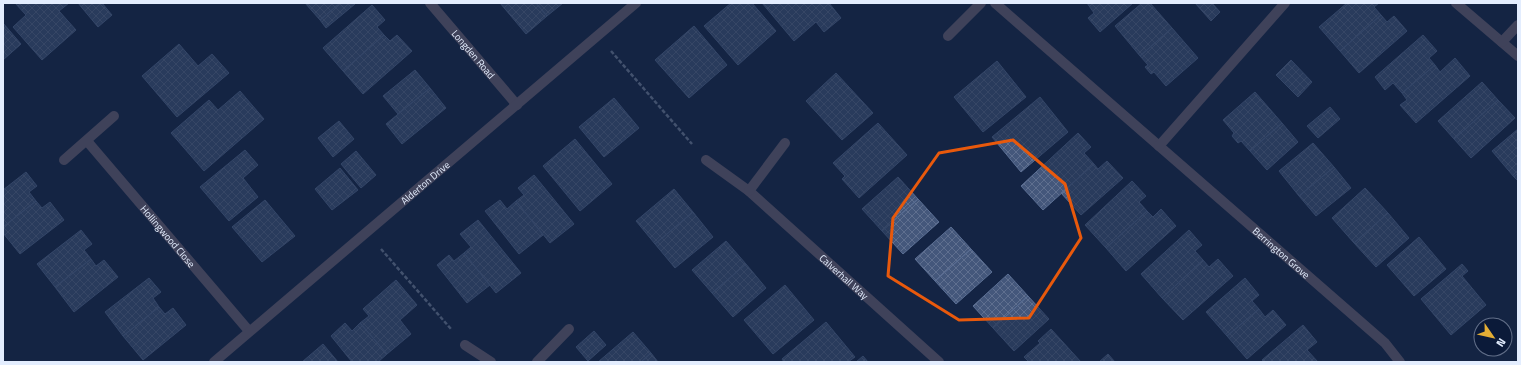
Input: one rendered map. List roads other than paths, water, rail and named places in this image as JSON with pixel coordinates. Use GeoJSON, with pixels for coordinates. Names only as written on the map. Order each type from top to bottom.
{"type":"FeatureCollection","features":[{"type":"Feature","properties":{"kind":"street","name":"Longden Road"},"geometry":{"type":"LineString","coordinates":[[430,3],[517,104]]}},
{"type":"Feature","properties":{"kind":"street","name":"Alderton Drive"},"geometry":{"type":"LineString","coordinates":[[214,362],[636,3]]}},
{"type":"Feature","properties":{"kind":"street"},"geometry":{"type":"LineString","coordinates":[[948,36],[981,3]]}},
{"type":"Feature","properties":{"kind":"street","name":"Berrington Grove"},"geometry":{"type":"LineString","coordinates":[[995,3],[1385,343],[1400,362]]}},
{"type":"Feature","properties":{"kind":"street"},"geometry":{"type":"LineString","coordinates":[[1159,146],[1285,3]]}},
{"type":"Feature","properties":{"kind":"street"},"geometry":{"type":"LineString","coordinates":[[1456,3],[1518,56]]}},
{"type":"Feature","properties":{"kind":"street"},"geometry":{"type":"LineString","coordinates":[[1502,42],[1518,25]]}},
{"type":"Feature","properties":{"kind":"street"},"geometry":{"type":"LineString","coordinates":[[64,160],[114,116]]}},
{"type":"Feature","properties":{"kind":"street","name":"Hollingwood Close"},"geometry":{"type":"LineString","coordinates":[[87,141],[249,331]]}},
{"type":"Feature","properties":{"kind":"street"},"geometry":{"type":"LineString","coordinates":[[749,192],[785,143]]}},
{"type":"Feature","properties":{"kind":"street","name":"Calverhall Way"},"geometry":{"type":"LineString","coordinates":[[706,160],[749,192],[939,362]]}},
{"type":"Feature","properties":{"kind":"street"},"geometry":{"type":"LineString","coordinates":[[537,362],[569,330]]}},
{"type":"Feature","properties":{"kind":"street"},"geometry":{"type":"LineString","coordinates":[[465,345],[491,362]]}}]}
